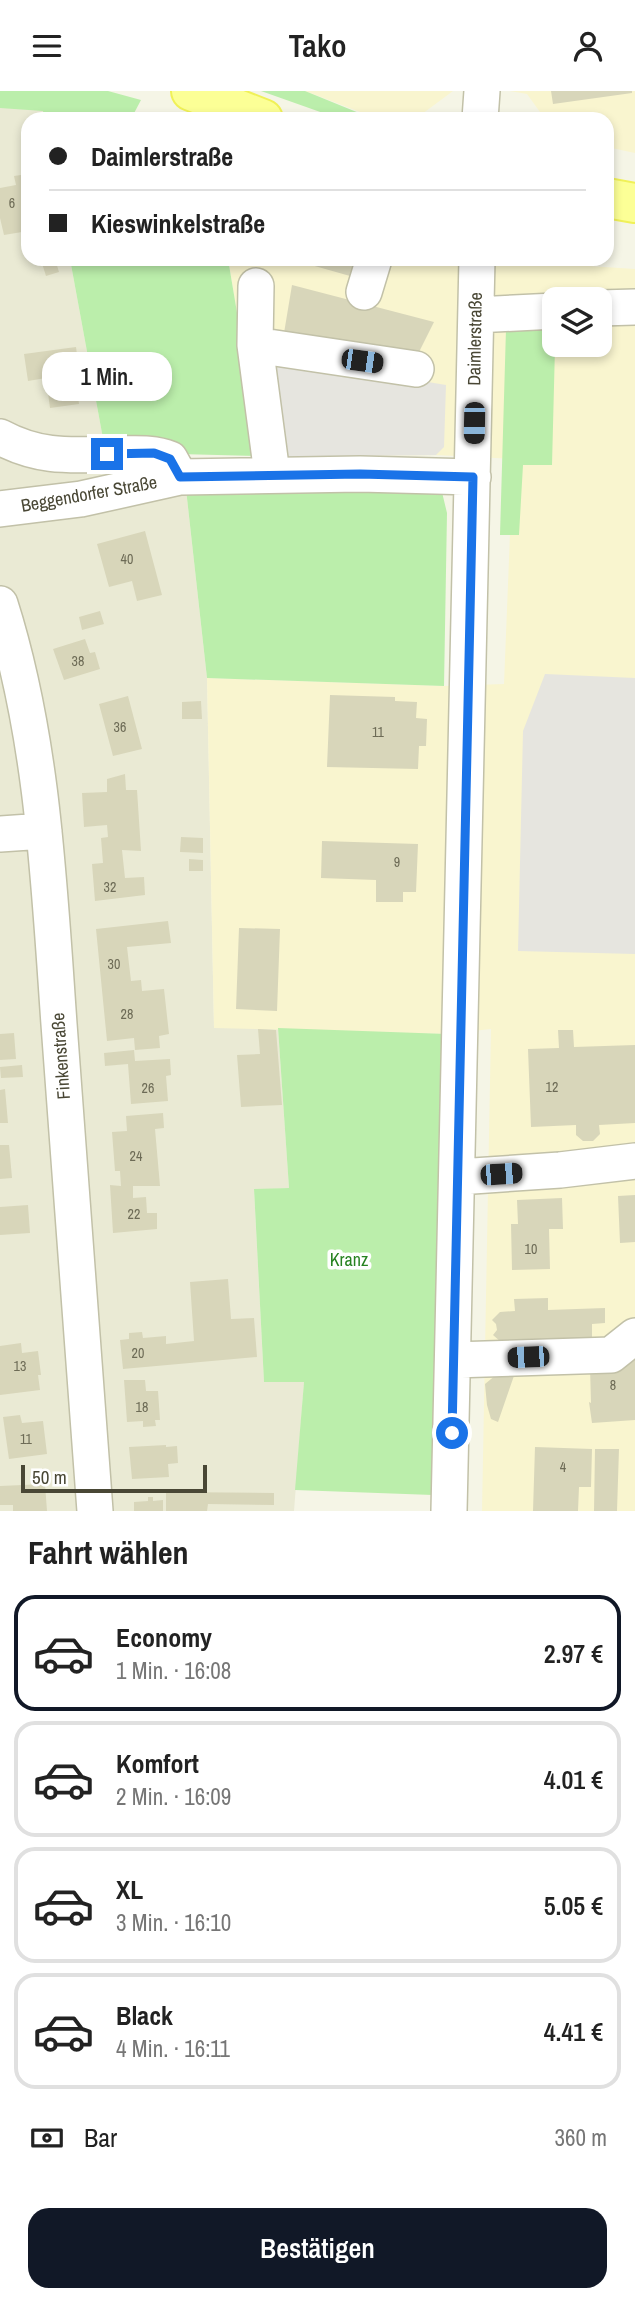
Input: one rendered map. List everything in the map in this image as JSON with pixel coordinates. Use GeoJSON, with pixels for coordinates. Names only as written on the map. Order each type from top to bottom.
{"type":"FeatureCollection","features":[{"type":"Feature","properties":{"kind":"main road"},"geometry":{"type":"LineString","coordinates":[[191,91],[245,112]]}},
{"type":"Feature","properties":{"kind":"main road"},"geometry":{"type":"LineString","coordinates":[[614,200],[635,204]]}},
{"type":"Feature","properties":{"kind":"street"},"geometry":{"type":"LineString","coordinates":[[480,112],[482,91]]}},
{"type":"Feature","properties":{"kind":"street"},"geometry":{"type":"LineString","coordinates":[[364,292],[371,266]]}},
{"type":"Feature","properties":{"kind":"street","name":"Daimlerstraße"},"geometry":{"type":"LineString","coordinates":[[449,1511],[477,266]]}},
{"type":"Feature","properties":{"kind":"street"},"geometry":{"type":"LineString","coordinates":[[256,286],[255,345],[272,474]]}},
{"type":"Feature","properties":{"kind":"street"},"geometry":{"type":"LineString","coordinates":[[612,308],[635,307]]}},
{"type":"Feature","properties":{"kind":"street"},"geometry":{"type":"LineString","coordinates":[[476,315],[542,312]]}},
{"type":"Feature","properties":{"kind":"street"},"geometry":{"type":"LineString","coordinates":[[255,345],[416,369]]}},
{"type":"Feature","properties":{"kind":"street"},"geometry":{"type":"LineString","coordinates":[[0,437],[22,449],[57,455],[154,453],[170,459],[180,477]]}},
{"type":"Feature","properties":{"kind":"street","name":"Beggendorfer Straße"},"geometry":{"type":"LineString","coordinates":[[0,509],[81,499],[180,477],[360,474],[473,477]]}},
{"type":"Feature","properties":{"kind":"street","name":"Finkenstraße"},"geometry":{"type":"LineString","coordinates":[[0,604],[27,717],[44,831],[95,1511]]}},
{"type":"Feature","properties":{"kind":"street"},"geometry":{"type":"LineString","coordinates":[[0,834],[44,831]]}},
{"type":"Feature","properties":{"kind":"street"},"geometry":{"type":"LineString","coordinates":[[458,1177],[561,1170],[635,1161]]}},
{"type":"Feature","properties":{"kind":"street"},"geometry":{"type":"LineString","coordinates":[[453,1360],[611,1355],[635,1336]]}},
{"type":"Feature","properties":{"kind":"shaded area"},"geometry":{"type":"Polygon","coordinates":[[[0,91],[48,91],[43,112],[21,112],[21,266],[71,266],[104,444],[186,489],[207,678],[214,1027],[278,1028],[289,1188],[254,1190],[264,1382],[304,1382],[294,1511],[0,1511],[0,91]]]}},
{"type":"Feature","properties":{"kind":"shaded area"},"geometry":{"type":"Polygon","coordinates":[[[305,91],[453,91],[425,112],[360,112],[305,91]]]}},
{"type":"Feature","properties":{"kind":"shaded area"},"geometry":{"type":"Polygon","coordinates":[[[510,91],[635,91],[635,153],[614,148],[614,112],[540,112],[527,94],[510,91]]]}},
{"type":"Feature","properties":{"kind":"shaded area"},"geometry":{"type":"Polygon","coordinates":[[[229,266],[589,266],[635,269],[635,1511],[482,1511],[491,1029],[445,1034],[214,1028],[207,678],[444,686],[504,684],[513,459],[436,455],[261,456],[229,266]]]}},
{"type":"Feature","properties":{"kind":"shaded area"},"geometry":{"type":"Polygon","coordinates":[[[266,355],[446,385],[444,447],[436,455],[280,457],[266,355]]]}},
{"type":"Feature","properties":{"kind":"shaded area"},"geometry":{"type":"Polygon","coordinates":[[[545,674],[635,678],[635,954],[518,951],[523,731],[545,674]]]}},
{"type":"Feature","properties":{"kind":"green space"},"geometry":{"type":"Polygon","coordinates":[[[0,91],[108,91],[141,100],[135,112],[43,112],[0,108],[0,91]]]}},
{"type":"Feature","properties":{"kind":"green space"},"geometry":{"type":"Polygon","coordinates":[[[261,91],[305,91],[357,112],[320,112],[261,91]]]}},
{"type":"Feature","properties":{"kind":"green space"},"geometry":{"type":"Polygon","coordinates":[[[71,266],[229,266],[261,456],[179,454],[104,444],[71,266]]]}},
{"type":"Feature","properties":{"kind":"green space"},"geometry":{"type":"Polygon","coordinates":[[[542,325],[542,357],[555,357],[552,465],[523,465],[519,535],[500,535],[506,329],[542,325]]]}},
{"type":"Feature","properties":{"kind":"green space"},"geometry":{"type":"Polygon","coordinates":[[[441,488],[447,513],[444,686],[207,678],[186,489],[441,488]]]}},
{"type":"Feature","properties":{"kind":"green space","name":"Kranz"},"geometry":{"type":"Polygon","coordinates":[[[278,1028],[447,1034],[433,1495],[295,1490],[304,1382],[264,1382],[254,1189],[289,1188],[278,1028]]]}},
{"type":"Feature","properties":{"kind":"building"},"geometry":{"type":"Polygon","coordinates":[[[551,91],[632,91],[632,93],[553,104],[551,91]]]}},
{"type":"Feature","properties":{"kind":"building"},"geometry":{"type":"Polygon","coordinates":[[[21,175],[21,232],[4,235],[0,218],[0,188],[16,185],[14,176],[21,175]]]}},
{"type":"Feature","properties":{"kind":"building"},"geometry":{"type":"Polygon","coordinates":[[[43,266],[57,266],[59,272],[46,276],[43,266]]]}},
{"type":"Feature","properties":{"kind":"building"},"geometry":{"type":"Polygon","coordinates":[[[315,266],[353,266],[350,276],[315,266]]]}},
{"type":"Feature","properties":{"kind":"building"},"geometry":{"type":"Polygon","coordinates":[[[292,285],[434,322],[412,366],[282,345],[292,285]]]}},
{"type":"Feature","properties":{"kind":"building"},"geometry":{"type":"Polygon","coordinates":[[[76,347],[78,362],[74,362],[79,404],[50,408],[46,378],[28,381],[24,354],[76,347]]]}},
{"type":"Feature","properties":{"kind":"building"},"geometry":{"type":"Polygon","coordinates":[[[145,531],[162,595],[137,601],[132,581],[109,587],[97,544],[145,531]]]}},
{"type":"Feature","properties":{"kind":"building"},"geometry":{"type":"Polygon","coordinates":[[[100,611],[104,624],[82,630],[79,617],[100,611]]]}},
{"type":"Feature","properties":{"kind":"building"},"geometry":{"type":"Polygon","coordinates":[[[85,639],[90,653],[95,652],[100,669],[64,680],[53,649],[85,639]]]}},
{"type":"Feature","properties":{"kind":"building"},"geometry":{"type":"Polygon","coordinates":[[[330,695],[395,697],[395,701],[417,702],[416,718],[427,719],[426,746],[419,746],[418,769],[327,767],[330,695]]]}},
{"type":"Feature","properties":{"kind":"building"},"geometry":{"type":"Polygon","coordinates":[[[128,696],[142,749],[113,756],[99,704],[128,696]]]}},
{"type":"Feature","properties":{"kind":"building"},"geometry":{"type":"Polygon","coordinates":[[[201,701],[202,719],[182,719],[182,702],[201,701]]]}},
{"type":"Feature","properties":{"kind":"building"},"geometry":{"type":"Polygon","coordinates":[[[125,774],[126,790],[137,790],[141,851],[122,850],[125,878],[144,877],[145,895],[95,901],[92,864],[103,863],[101,838],[108,837],[107,825],[84,827],[82,793],[107,792],[107,779],[125,774]]]}},
{"type":"Feature","properties":{"kind":"building"},"geometry":{"type":"Polygon","coordinates":[[[181,837],[203,838],[203,853],[180,852],[181,837]]]}},
{"type":"Feature","properties":{"kind":"building"},"geometry":{"type":"Polygon","coordinates":[[[322,841],[418,844],[416,892],[403,892],[403,902],[376,902],[376,880],[321,878],[322,841]]]}},
{"type":"Feature","properties":{"kind":"building"},"geometry":{"type":"Polygon","coordinates":[[[189,859],[203,860],[203,871],[189,871],[189,859]]]}},
{"type":"Feature","properties":{"kind":"building"},"geometry":{"type":"Polygon","coordinates":[[[168,921],[171,943],[127,947],[131,981],[141,980],[142,991],[164,989],[169,1034],[159,1036],[160,1048],[135,1050],[134,1038],[107,1041],[96,929],[168,921]]]}},
{"type":"Feature","properties":{"kind":"building"},"geometry":{"type":"Polygon","coordinates":[[[239,928],[280,929],[277,1011],[236,1009],[239,928]]]}},
{"type":"Feature","properties":{"kind":"building"},"geometry":{"type":"Polygon","coordinates":[[[258,1029],[276,1030],[282,1105],[241,1107],[237,1055],[260,1054],[258,1029]]]}},
{"type":"Feature","properties":{"kind":"building"},"geometry":{"type":"Polygon","coordinates":[[[558,1030],[573,1030],[574,1047],[635,1045],[635,1123],[599,1125],[600,1134],[593,1141],[583,1141],[576,1135],[576,1125],[531,1127],[528,1049],[559,1048],[558,1030]]]}},
{"type":"Feature","properties":{"kind":"building"},"geometry":{"type":"Polygon","coordinates":[[[14,1033],[16,1059],[0,1060],[0,1034],[14,1033]]]}},
{"type":"Feature","properties":{"kind":"building"},"geometry":{"type":"Polygon","coordinates":[[[134,1050],[135,1061],[170,1059],[171,1075],[166,1076],[168,1101],[131,1104],[128,1064],[105,1066],[104,1053],[134,1050]]]}},
{"type":"Feature","properties":{"kind":"building"},"geometry":{"type":"Polygon","coordinates":[[[22,1065],[23,1077],[1,1078],[0,1067],[22,1065]]]}},
{"type":"Feature","properties":{"kind":"building"},"geometry":{"type":"Polygon","coordinates":[[[5,1089],[8,1123],[0,1123],[0,1090],[5,1089]]]}},
{"type":"Feature","properties":{"kind":"building"},"geometry":{"type":"Polygon","coordinates":[[[163,1113],[164,1128],[155,1129],[160,1186],[133,1186],[133,1198],[146,1197],[147,1213],[157,1213],[157,1229],[113,1233],[110,1185],[121,1186],[120,1171],[115,1171],[112,1132],[127,1131],[126,1116],[163,1113]]]}},
{"type":"Feature","properties":{"kind":"building"},"geometry":{"type":"Polygon","coordinates":[[[0,1145],[9,1145],[12,1178],[0,1179],[0,1145]]]}},
{"type":"Feature","properties":{"kind":"building"},"geometry":{"type":"Polygon","coordinates":[[[635,1195],[635,1242],[620,1243],[618,1196],[635,1195]]]}},
{"type":"Feature","properties":{"kind":"building"},"geometry":{"type":"Polygon","coordinates":[[[562,1198],[563,1229],[549,1229],[550,1269],[512,1270],[511,1224],[518,1224],[517,1200],[562,1198]]]}},
{"type":"Feature","properties":{"kind":"building"},"geometry":{"type":"Polygon","coordinates":[[[28,1205],[30,1233],[0,1235],[0,1207],[28,1205]]]}},
{"type":"Feature","properties":{"kind":"building"},"geometry":{"type":"Polygon","coordinates":[[[228,1279],[231,1319],[254,1318],[257,1357],[123,1369],[120,1340],[129,1339],[129,1333],[142,1332],[143,1338],[166,1336],[166,1344],[194,1341],[190,1282],[228,1279]]]}},
{"type":"Feature","properties":{"kind":"building"},"geometry":{"type":"Polygon","coordinates":[[[548,1298],[548,1310],[605,1308],[605,1323],[592,1324],[592,1338],[501,1342],[493,1335],[497,1330],[492,1320],[500,1312],[515,1311],[514,1299],[548,1298]]]}},
{"type":"Feature","properties":{"kind":"building"},"geometry":{"type":"Polygon","coordinates":[[[21,1343],[22,1353],[38,1351],[40,1390],[0,1395],[0,1346],[21,1343]]]}},
{"type":"Feature","properties":{"kind":"building"},"geometry":{"type":"Polygon","coordinates":[[[623,1355],[635,1355],[635,1420],[592,1423],[589,1402],[591,1403],[590,1367],[624,1368],[623,1355]]]}},
{"type":"Feature","properties":{"kind":"building"},"geometry":{"type":"Polygon","coordinates":[[[502,1370],[516,1370],[498,1422],[491,1419],[485,1384],[502,1370]]]}},
{"type":"Feature","properties":{"kind":"building"},"geometry":{"type":"Polygon","coordinates":[[[124,1380],[145,1380],[146,1391],[158,1391],[160,1420],[155,1420],[156,1426],[143,1427],[143,1421],[127,1422],[124,1380]]]}},
{"type":"Feature","properties":{"kind":"building"},"geometry":{"type":"Polygon","coordinates":[[[20,1415],[22,1423],[43,1421],[47,1454],[9,1459],[3,1417],[20,1415]]]}},
{"type":"Feature","properties":{"kind":"building"},"geometry":{"type":"Polygon","coordinates":[[[177,1446],[178,1463],[168,1464],[169,1477],[132,1479],[129,1447],[177,1446]]]}},
{"type":"Feature","properties":{"kind":"building"},"geometry":{"type":"Polygon","coordinates":[[[535,1447],[592,1449],[591,1487],[579,1487],[578,1511],[533,1511],[535,1447]]]}},
{"type":"Feature","properties":{"kind":"building"},"geometry":{"type":"Polygon","coordinates":[[[595,1449],[619,1449],[617,1511],[594,1511],[595,1449]]]}},
{"type":"Feature","properties":{"kind":"building"},"geometry":{"type":"Polygon","coordinates":[[[45,1484],[47,1511],[13,1511],[13,1505],[0,1505],[0,1486],[45,1484]]]}},
{"type":"Feature","properties":{"kind":"building"},"geometry":{"type":"Polygon","coordinates":[[[166,1492],[274,1493],[274,1505],[208,1504],[207,1511],[166,1511],[166,1492]]]}},
{"type":"Feature","properties":{"kind":"building"},"geometry":{"type":"Polygon","coordinates":[[[148,1497],[153,1497],[153,1501],[163,1500],[163,1511],[134,1511],[134,1502],[148,1501],[148,1497]]]}},
{"type":"Feature","properties":{"kind":"route"},"geometry":{"type":"LineString","coordinates":[[107,454],[154,453],[170,459],[180,477],[360,474],[473,477],[452,1433]]}}]}
